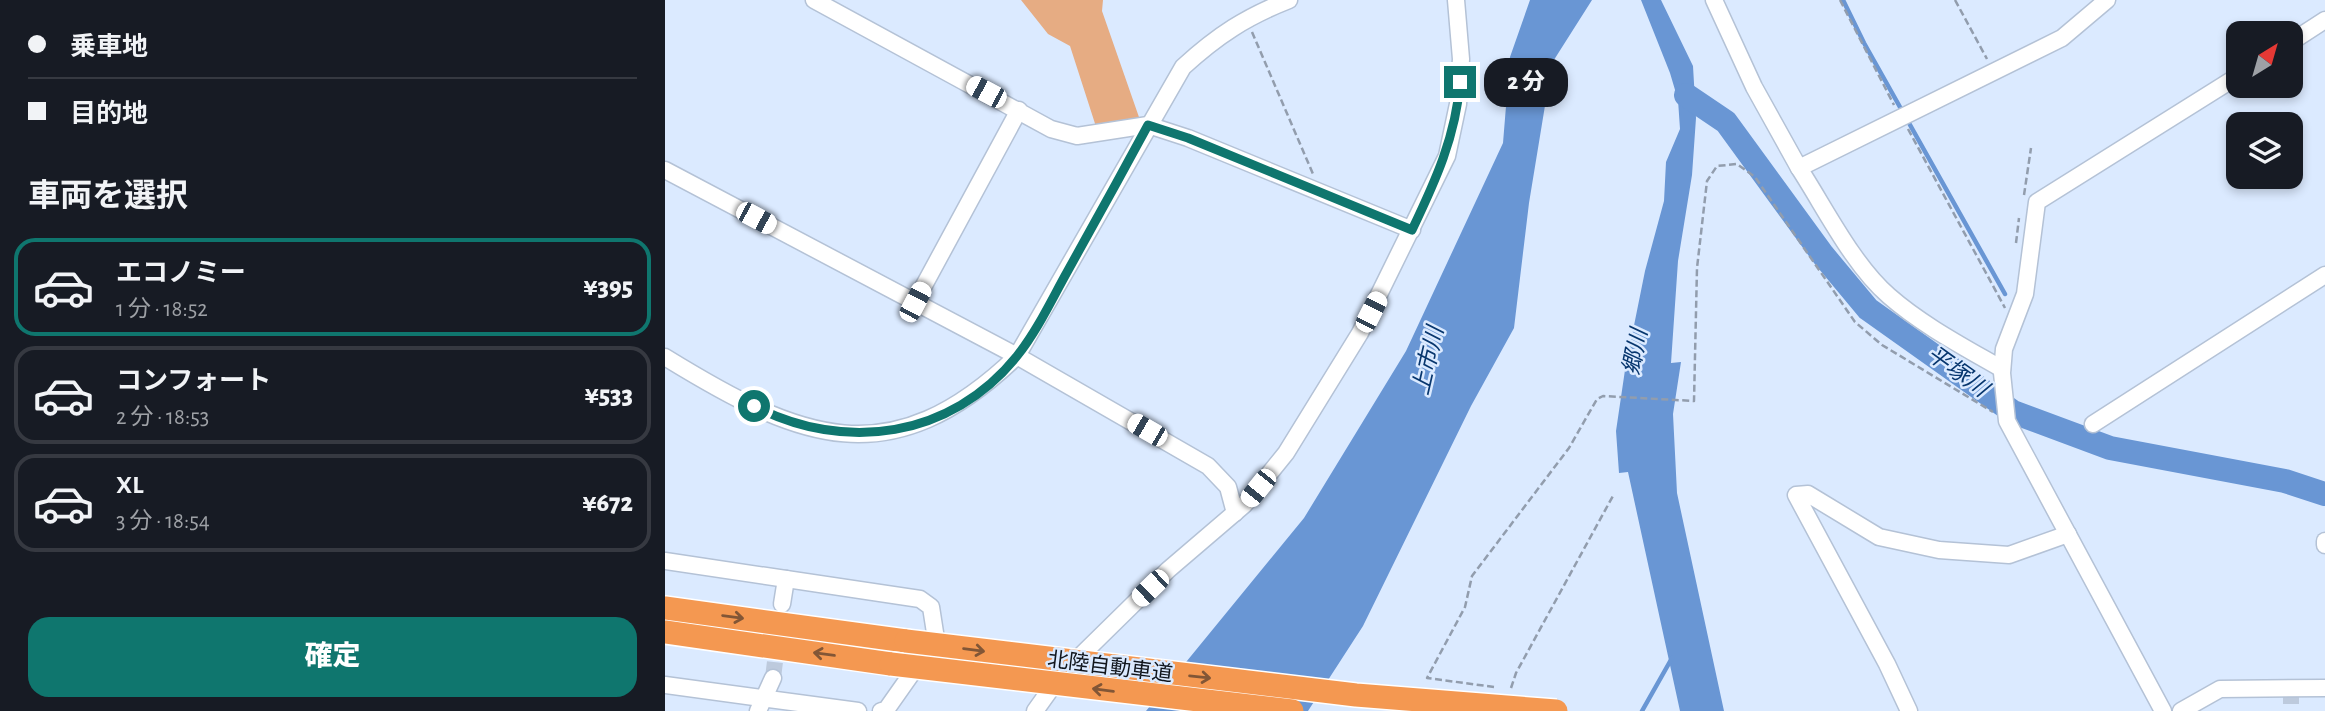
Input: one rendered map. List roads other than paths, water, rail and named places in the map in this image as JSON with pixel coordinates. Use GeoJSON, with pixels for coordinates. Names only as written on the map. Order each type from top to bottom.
{"type":"FeatureCollection","features":[{"type":"Feature","properties":{"kind":"highway","name":"北陸自動車道"},"geometry":{"type":"LineString","coordinates":[[665,608],[906,641],[1356,695],[1556,711]]}},
{"type":"Feature","properties":{"kind":"highway","name":"北陸自動車道"},"geometry":{"type":"LineString","coordinates":[[665,632],[891,664],[1292,711]]}},
{"type":"Feature","properties":{"kind":"street"},"geometry":{"type":"LineString","coordinates":[[816,0],[1052,129],[1077,135],[1148,125],[1188,138],[1412,230]]}},
{"type":"Feature","properties":{"kind":"street"},"geometry":{"type":"LineString","coordinates":[[665,357],[774,416],[822,431],[876,434],[909,428],[954,407],[985,386],[1017,356],[1183,67],[1246,17],[1289,0]]}},
{"type":"Feature","properties":{"kind":"street"},"geometry":{"type":"LineString","coordinates":[[1035,711],[1060,676],[1168,570],[1235,513],[1286,453],[1360,333],[1447,156],[1458,104],[1461,59],[1456,0]]}},
{"type":"Feature","properties":{"kind":"street"},"geometry":{"type":"LineString","coordinates":[[1714,0],[1754,88],[1799,168],[1864,268],[1888,295],[1916,317],[2002,373]]}},
{"type":"Feature","properties":{"kind":"street"},"geometry":{"type":"LineString","coordinates":[[1799,168],[2062,38],[2107,0]]}},
{"type":"Feature","properties":{"kind":"street"},"geometry":{"type":"LineString","coordinates":[[2303,34],[2325,20]]}},
{"type":"Feature","properties":{"kind":"street"},"geometry":{"type":"LineString","coordinates":[[2163,711],[2007,421],[2002,373],[2004,349],[2025,294],[2037,202],[2226,84]]}},
{"type":"Feature","properties":{"kind":"street"},"geometry":{"type":"LineString","coordinates":[[915,302],[1019,110]]}},
{"type":"Feature","properties":{"kind":"street"},"geometry":{"type":"LineString","coordinates":[[665,170],[1017,356],[1209,466],[1228,487],[1235,513]]}},
{"type":"Feature","properties":{"kind":"street"},"geometry":{"type":"LineString","coordinates":[[2093,424],[2325,275]]}},
{"type":"Feature","properties":{"kind":"street"},"geometry":{"type":"LineString","coordinates":[[1909,711],[1887,664],[1796,495],[1808,494],[1879,537],[1939,550],[2009,555],[2068,534]]}},
{"type":"Feature","properties":{"kind":"street"},"geometry":{"type":"LineString","coordinates":[[665,561],[920,599],[931,607],[936,639],[886,710],[881,711]]}},
{"type":"Feature","properties":{"kind":"street"},"geometry":{"type":"LineString","coordinates":[[782,604],[786,579]]}},
{"type":"Feature","properties":{"kind":"street"},"geometry":{"type":"LineString","coordinates":[[761,705],[773,678]]}},
{"type":"Feature","properties":{"kind":"street"},"geometry":{"type":"LineString","coordinates":[[665,685],[761,705],[857,711]]}},
{"type":"Feature","properties":{"kind":"street"},"geometry":{"type":"LineString","coordinates":[[2181,711],[2220,689],[2325,688]]}},
{"type":"Feature","properties":{"kind":"water","name":"上市川"},"geometry":{"type":"Polygon","coordinates":[[[1530,0],[1592,0],[1552,63],[1529,203],[1514,328],[1471,406],[1363,626],[1308,711],[1146,711],[1304,518],[1406,351],[1503,143],[1510,57],[1530,0]]]}},
{"type":"Feature","properties":{"kind":"water","name":"郷川"},"geometry":{"type":"Polygon","coordinates":[[[1641,0],[1661,0],[1693,66],[1696,118],[1692,175],[1678,261],[1671,363],[1681,362],[1673,414],[1677,493],[1724,711],[1680,711],[1628,472],[1619,473],[1616,431],[1625,370],[1645,271],[1664,201],[1666,162],[1680,129],[1678,100],[1670,73],[1641,0]]]}},
{"type":"Feature","properties":{"kind":"waterway"},"geometry":{"type":"LineString","coordinates":[[1843,0],[1864,43],[2005,294]]}},
{"type":"Feature","properties":{"kind":"waterway","name":"平塚川"},"geometry":{"type":"LineString","coordinates":[[1686,95],[1726,122],[1823,255],[1868,309],[2013,412],[2110,448],[2285,481],[2325,494]]}},
{"type":"Feature","properties":{"kind":"waterway"},"geometry":{"type":"LineString","coordinates":[[1642,711],[1672,658]]}},
{"type":"Feature","properties":{"kind":"tunnel"},"geometry":{"type":"LineString","coordinates":[[773,678],[782,604]]}},
{"type":"Feature","properties":{"kind":"tunnel"},"geometry":{"type":"LineString","coordinates":[[2291,688],[2291,711]]}}]}
